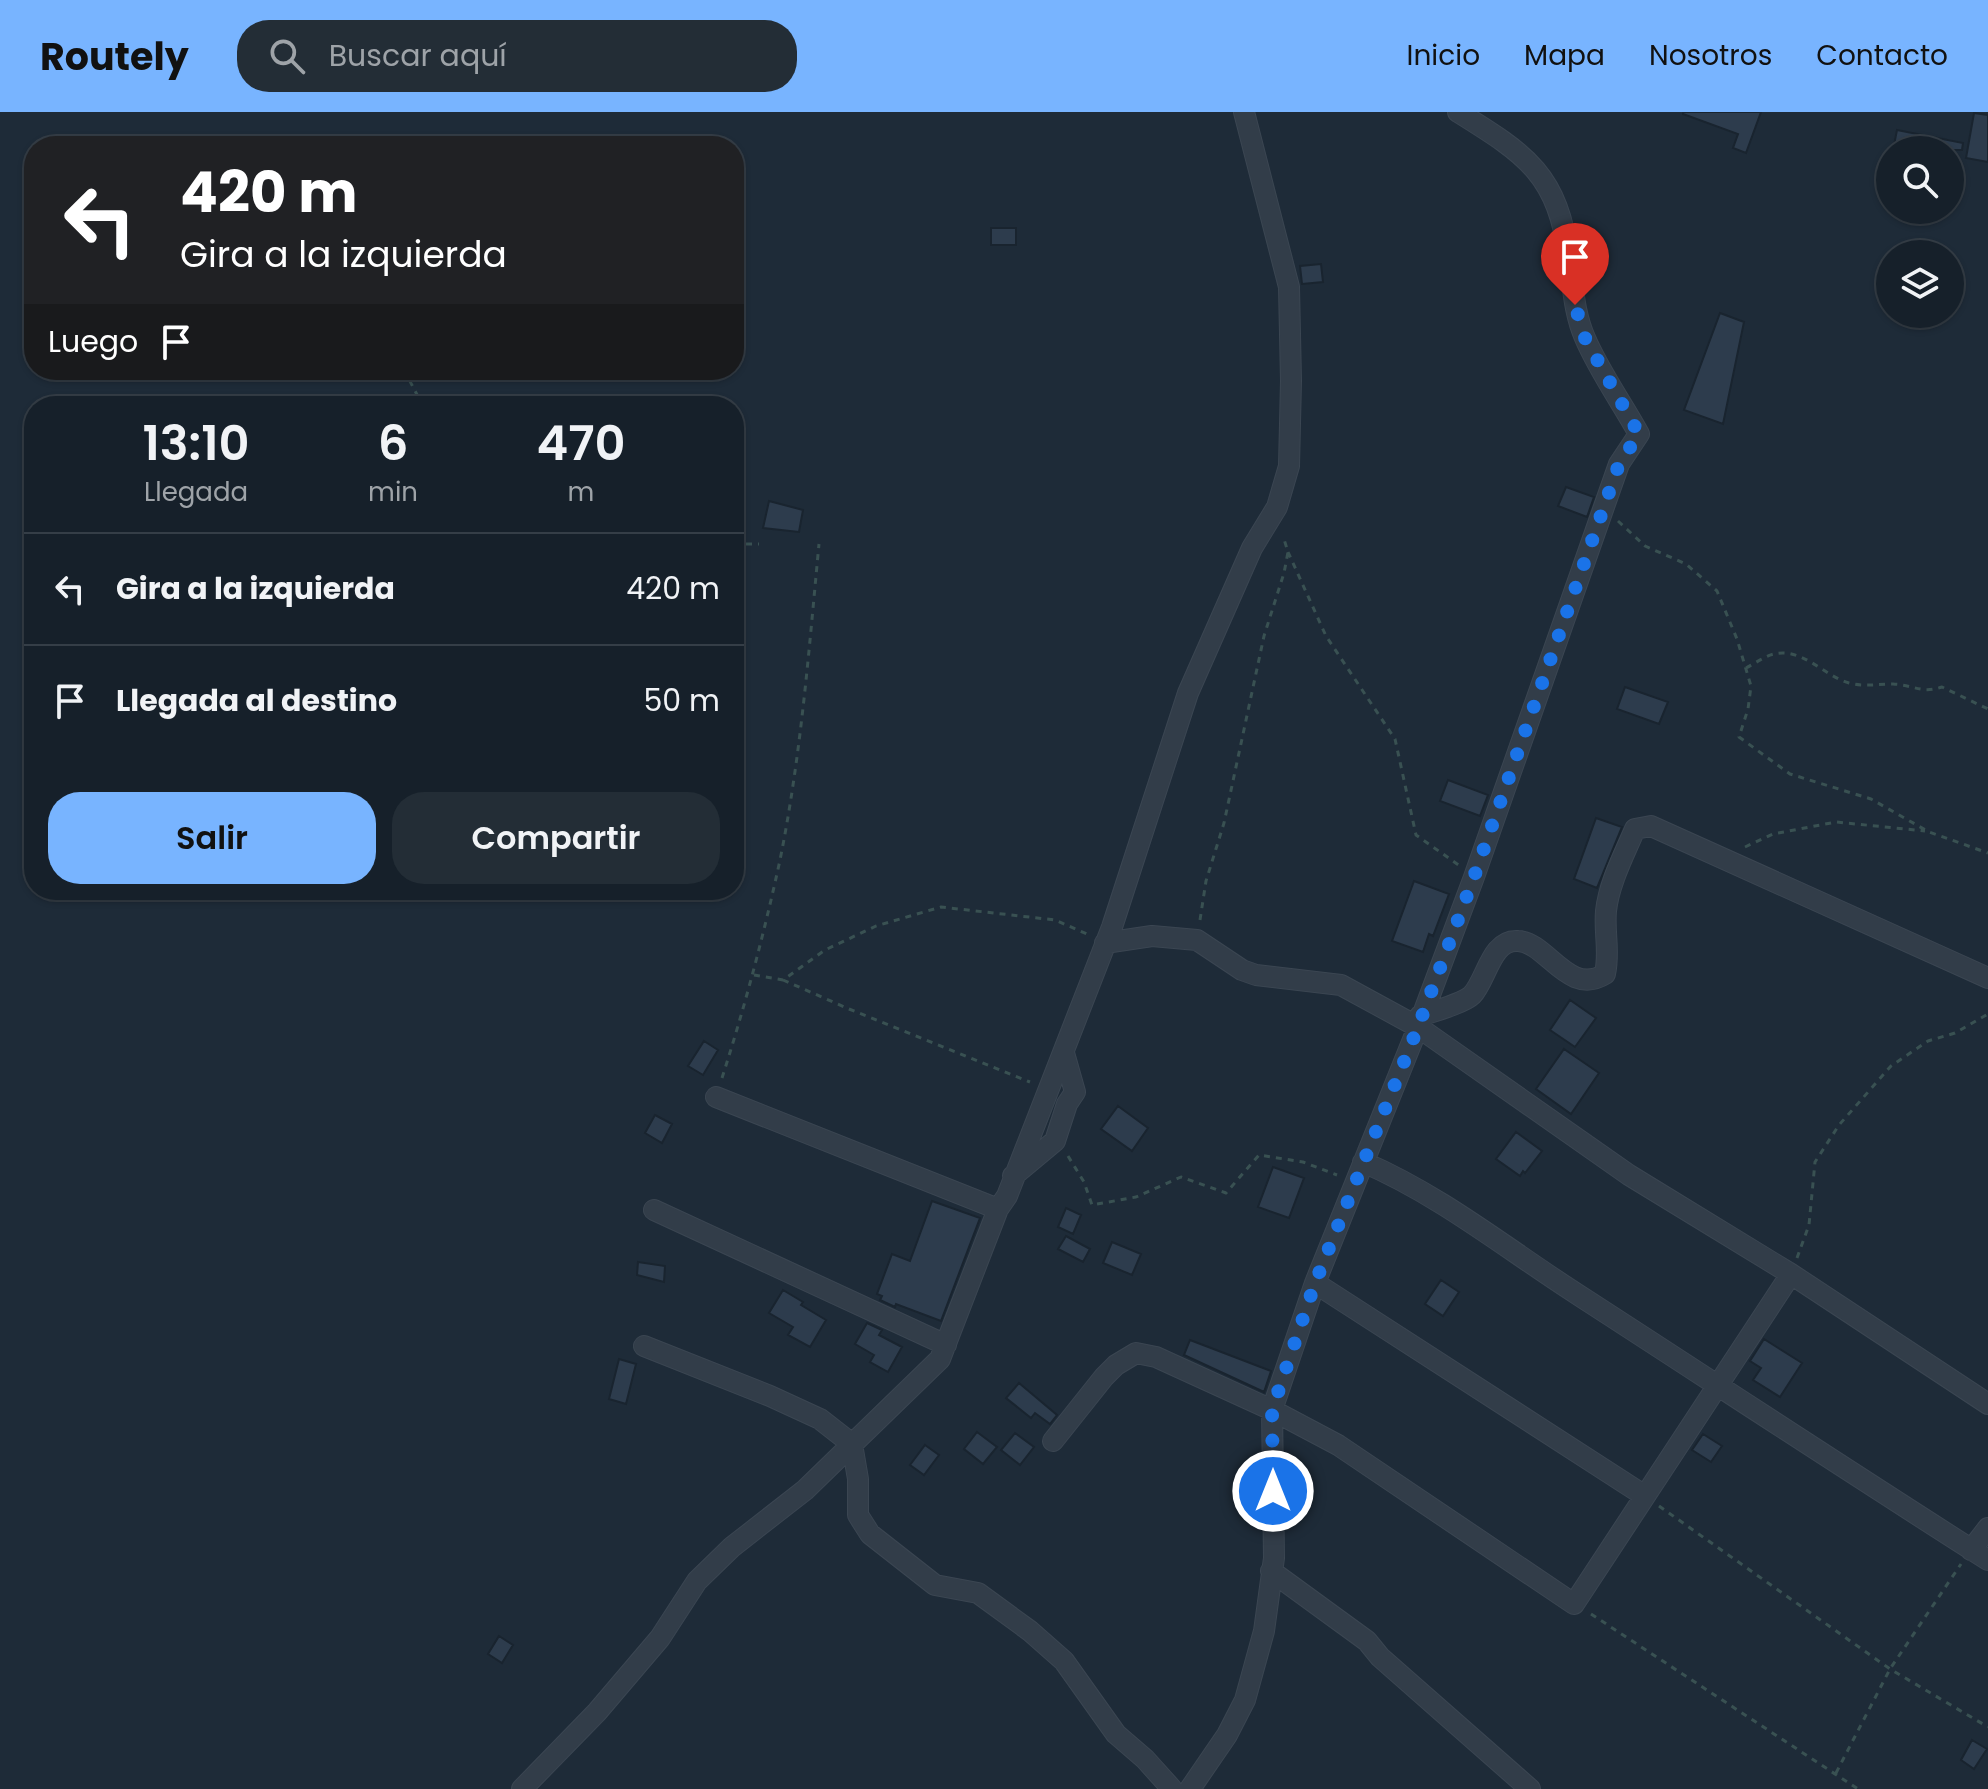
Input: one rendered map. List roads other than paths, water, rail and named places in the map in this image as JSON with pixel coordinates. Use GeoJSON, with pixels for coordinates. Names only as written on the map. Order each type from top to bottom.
{"type":"FeatureCollection","features":[{"type":"Feature","properties":{"kind":"street"},"geometry":{"type":"LineString","coordinates":[[522,1789],[597,1712],[660,1638],[697,1581],[732,1547],[805,1490],[940,1359],[998,1209],[1007,1196],[1064,1053],[1105,943],[1188,693],[1252,548],[1277,507],[1289,466],[1289,287],[1244,112]]}},
{"type":"Feature","properties":{"kind":"street"},"geometry":{"type":"LineString","coordinates":[[1190,1789],[1227,1735],[1245,1700],[1264,1631],[1274,1558],[1272,1410],[1315,1283],[1474,877],[1619,464],[1639,434],[1585,338],[1575,305],[1558,206],[1547,181],[1532,163],[1458,112]]}},
{"type":"Feature","properties":{"kind":"street"},"geometry":{"type":"LineString","coordinates":[[1419,1022],[1471,997],[1498,951],[1509,941],[1523,940],[1577,979],[1594,981],[1605,974],[1609,954],[1605,915],[1608,893],[1635,829],[1651,826],[1988,978]]}},
{"type":"Feature","properties":{"kind":"street"},"geometry":{"type":"LineString","coordinates":[[1105,943],[1152,936],[1197,940],[1242,970],[1270,977],[1310,979],[1341,985],[1419,1022],[1629,1175],[1791,1274],[1988,1404]]}},
{"type":"Feature","properties":{"kind":"street"},"geometry":{"type":"LineString","coordinates":[[1013,1176],[1055,1141],[1067,1104],[1075,1092],[1064,1053]]}},
{"type":"Feature","properties":{"kind":"street"},"geometry":{"type":"LineString","coordinates":[[716,1097],[998,1209]]}},
{"type":"Feature","properties":{"kind":"street"},"geometry":{"type":"LineString","coordinates":[[1359,1172],[1405,1180],[1445,1204],[1527,1262],[1980,1555],[1988,1528]]}},
{"type":"Feature","properties":{"kind":"street"},"geometry":{"type":"LineString","coordinates":[[654,1210],[946,1345]]}},
{"type":"Feature","properties":{"kind":"street"},"geometry":{"type":"LineString","coordinates":[[1053,1441],[1116,1365],[1136,1353],[1156,1357],[1272,1410],[1338,1445],[1574,1604],[1791,1274]]}},
{"type":"Feature","properties":{"kind":"street"},"geometry":{"type":"LineString","coordinates":[[1315,1283],[1645,1496]]}},
{"type":"Feature","properties":{"kind":"street"},"geometry":{"type":"LineString","coordinates":[[644,1346],[820,1419],[852,1444],[858,1479],[858,1515],[870,1534],[935,1585],[978,1593],[1030,1631],[1064,1661],[1116,1734],[1145,1759],[1172,1789]]}},
{"type":"Feature","properties":{"kind":"street"},"geometry":{"type":"LineString","coordinates":[[1271,1571],[1367,1641],[1380,1657],[1530,1789]]}}]}
